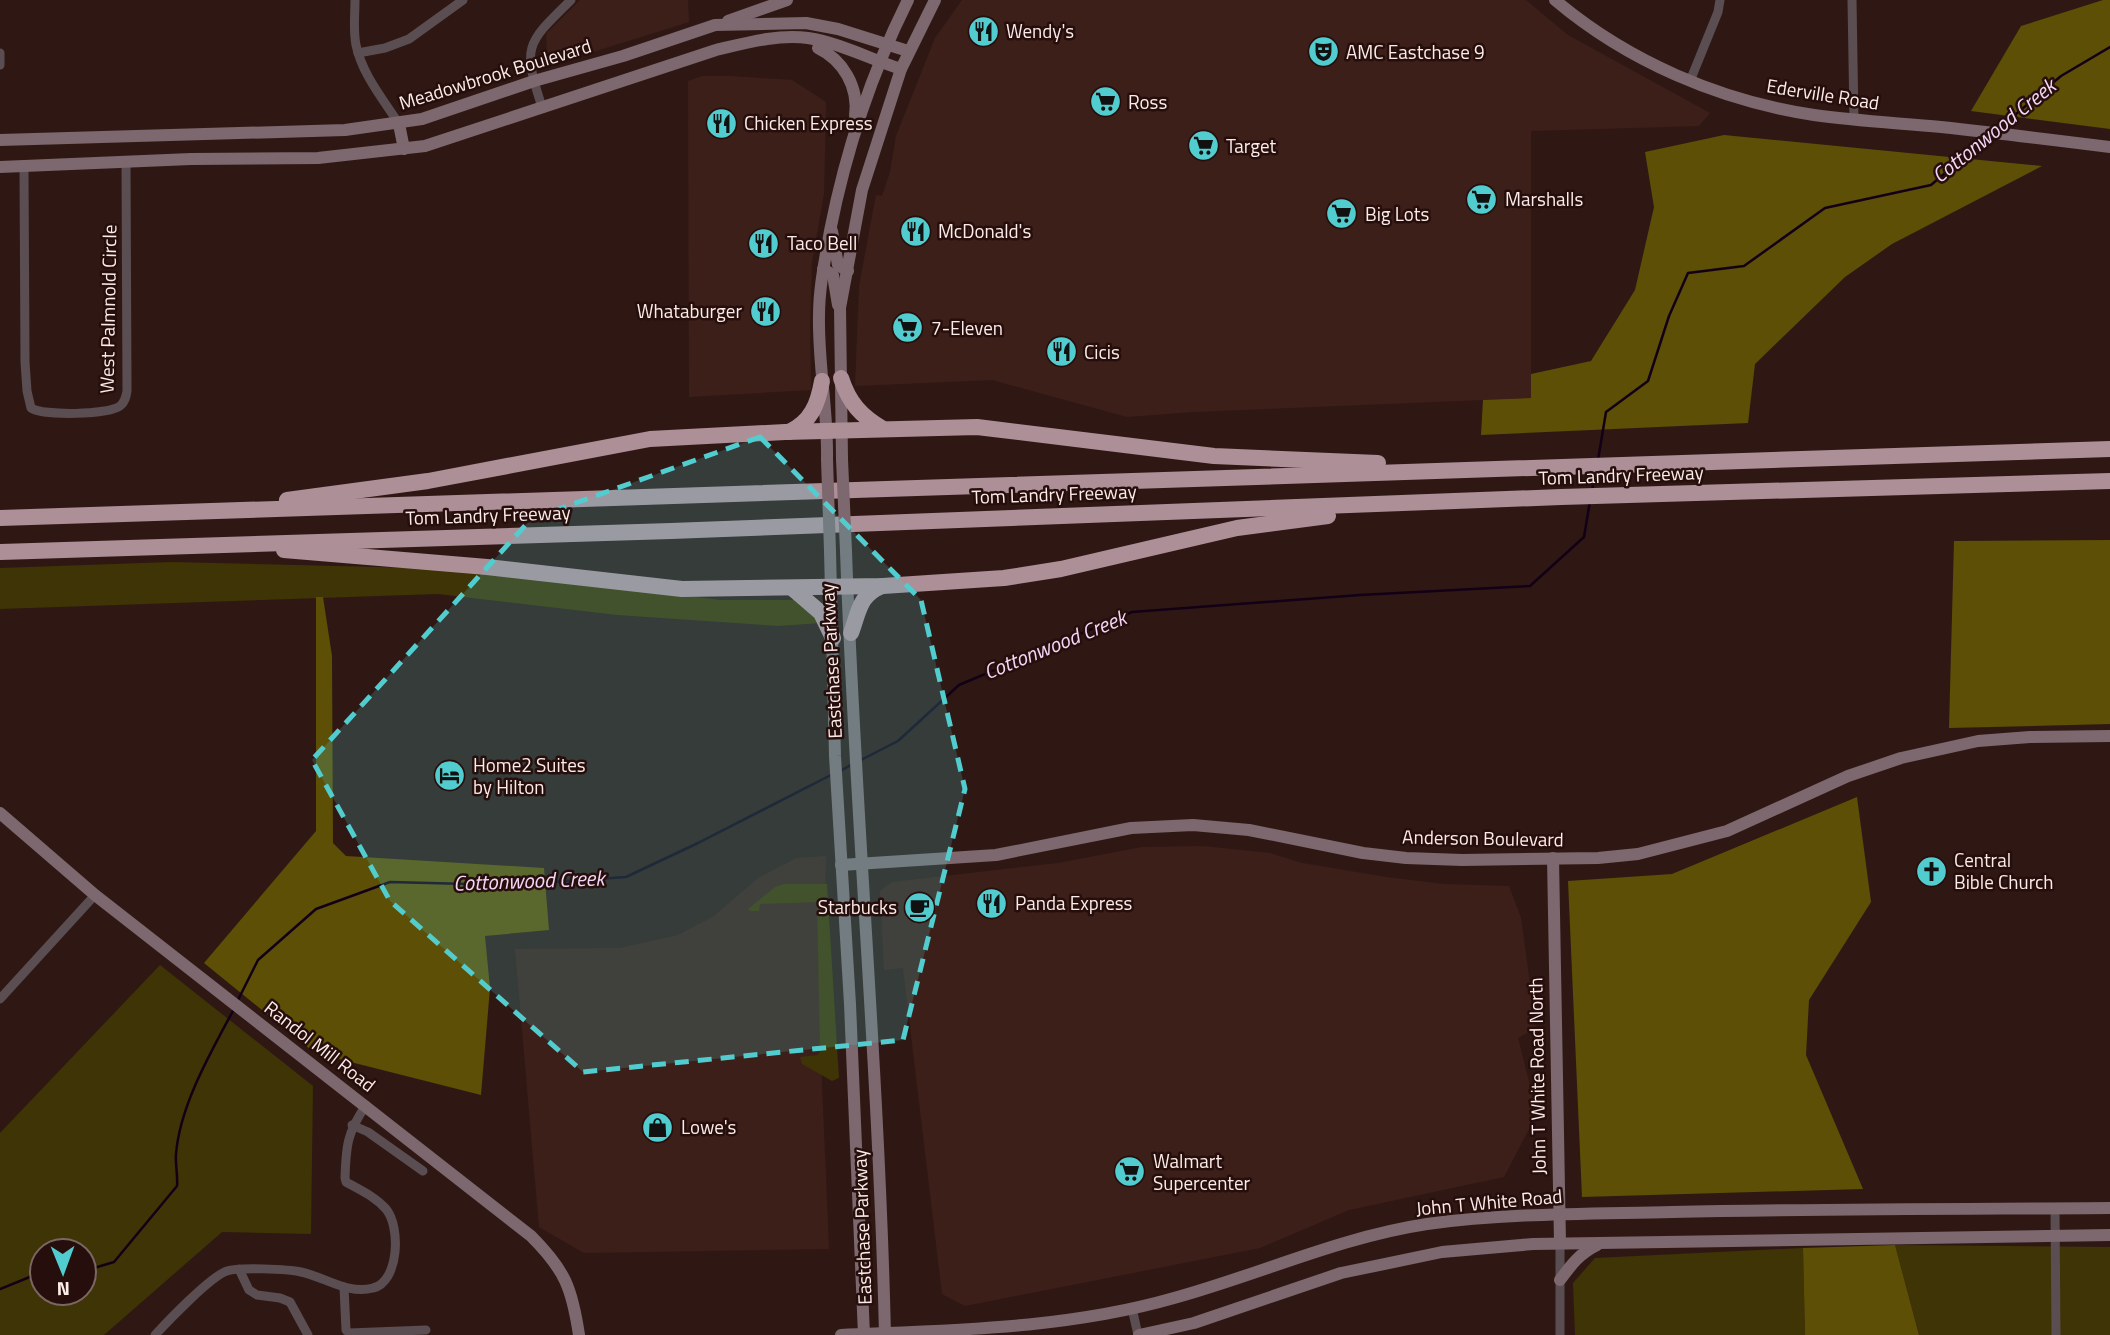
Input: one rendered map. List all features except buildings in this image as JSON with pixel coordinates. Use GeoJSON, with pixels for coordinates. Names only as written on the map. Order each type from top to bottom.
{"type":"FeatureCollection","features":[{"type":"Feature","properties":{"kind":"highway"},"geometry":{"type":"LineString","coordinates":[[841,378],[855,409],[883,429]]}},
{"type":"Feature","properties":{"kind":"highway"},"geometry":{"type":"LineString","coordinates":[[789,432],[800,427],[809,417],[820,396],[822,381]]}},
{"type":"Feature","properties":{"kind":"highway"},"geometry":{"type":"LineString","coordinates":[[207,511],[428,481],[650,439],[835,430],[977,427],[1214,456],[1349,462],[1525,461],[1547,466]]}},
{"type":"Feature","properties":{"kind":"highway","name":"Tom Landry Freeway"},"geometry":{"type":"LineString","coordinates":[[0,518],[2110,449]]}},
{"type":"Feature","properties":{"kind":"highway","name":"Tom Landry Freeway"},"geometry":{"type":"LineString","coordinates":[[0,552],[671,531],[1561,497],[2110,481]]}},
{"type":"Feature","properties":{"kind":"highway"},"geometry":{"type":"LineString","coordinates":[[205,544],[487,567],[682,589],[883,586],[1004,578],[1061,569],[1237,528],[1414,504]]}},
{"type":"Feature","properties":{"kind":"highway"},"geometry":{"type":"LineString","coordinates":[[851,634],[863,601],[870,591],[883,586]]}},
{"type":"Feature","properties":{"kind":"highway"},"geometry":{"type":"LineString","coordinates":[[792,588],[821,613],[833,638]]}},
{"type":"Feature","properties":{"kind":"main road"},"geometry":{"type":"LineString","coordinates":[[715,25],[788,0]]}},
{"type":"Feature","properties":{"kind":"main road","name":"Eastchase Parkway"},"geometry":{"type":"LineString","coordinates":[[864,1335],[854,1091],[833,724],[833,638],[846,551],[842,459],[822,381],[818,315],[823,269],[852,136],[886,43],[908,0]]}},
{"type":"Feature","properties":{"kind":"main road","name":"Eastchase Parkway"},"geometry":{"type":"LineString","coordinates":[[885,1334],[876,1089],[860,863],[851,634],[830,551],[827,459],[835,430],[841,378],[840,308],[862,190],[901,69],[935,0]]}},
{"type":"Feature","properties":{"kind":"main road","name":"Ederville Road"},"geometry":{"type":"LineString","coordinates":[[1555,0],[1598,33],[1668,72],[1752,102],[1811,115],[2110,147]]}},
{"type":"Feature","properties":{"kind":"main road","name":"Meadowbrook Boulevard"},"geometry":{"type":"LineString","coordinates":[[0,140],[345,130],[399,124],[624,56],[715,25],[806,23],[838,29],[908,51]]}},
{"type":"Feature","properties":{"kind":"main road"},"geometry":{"type":"LineString","coordinates":[[799,38],[832,54],[848,76],[856,107],[852,136]]}},
{"type":"Feature","properties":{"kind":"main road"},"geometry":{"type":"LineString","coordinates":[[0,167],[318,158],[425,146],[716,50],[759,40],[808,38],[901,69]]}},
{"type":"Feature","properties":{"kind":"main road"},"geometry":{"type":"LineString","coordinates":[[399,124],[404,149]]}},
{"type":"Feature","properties":{"kind":"main road"},"geometry":{"type":"LineString","coordinates":[[125,138],[126,162]]}},
{"type":"Feature","properties":{"kind":"main road"},"geometry":{"type":"LineString","coordinates":[[831,227],[838,265],[848,271]]}},
{"type":"Feature","properties":{"kind":"main road"},"geometry":{"type":"LineString","coordinates":[[823,269],[833,275],[840,308]]}},
{"type":"Feature","properties":{"kind":"main road","name":"Anderson Boulevard"},"geometry":{"type":"LineString","coordinates":[[841,865],[996,855],[1131,828],[1193,825],[1249,830],[1363,853],[1406,858],[1598,858],[1638,854],[1727,831],[1848,776],[1936,750],[1978,741],[2110,736]]}},
{"type":"Feature","properties":{"kind":"main road","name":"Randol Mill Road"},"geometry":{"type":"LineString","coordinates":[[0,813],[95,895],[531,1236],[549,1254],[569,1286],[579,1335]]}},
{"type":"Feature","properties":{"kind":"main road","name":"John T White Road North"},"geometry":{"type":"LineString","coordinates":[[1553,858],[1560,1244]]}},
{"type":"Feature","properties":{"kind":"main road"},"geometry":{"type":"LineString","coordinates":[[854,1091],[876,1089]]}},
{"type":"Feature","properties":{"kind":"main road","name":"John T White Road"},"geometry":{"type":"LineString","coordinates":[[842,1335],[972,1330],[1041,1324],[1132,1308],[1173,1298],[1356,1240],[1422,1225],[1467,1219],[1559,1214],[1836,1208],[2110,1208]]}},
{"type":"Feature","properties":{"kind":"main road"},"geometry":{"type":"LineString","coordinates":[[1138,1335],[1194,1323],[1341,1273],[1475,1248],[1602,1243],[2110,1235]]}},
{"type":"Feature","properties":{"kind":"main road"},"geometry":{"type":"LineString","coordinates":[[1560,1280],[1586,1250],[1602,1243]]}},
{"type":"Feature","properties":{"kind":"street"},"geometry":{"type":"LineString","coordinates":[[355,0],[358,53],[373,84],[399,124]]}},
{"type":"Feature","properties":{"kind":"street"},"geometry":{"type":"LineString","coordinates":[[358,53],[409,39],[463,0]]}},
{"type":"Feature","properties":{"kind":"street"},"geometry":{"type":"LineString","coordinates":[[542,107],[529,55],[534,39],[571,0]]}},
{"type":"Feature","properties":{"kind":"street"},"geometry":{"type":"LineString","coordinates":[[1690,81],[1718,12],[1720,0]]}},
{"type":"Feature","properties":{"kind":"street"},"geometry":{"type":"LineString","coordinates":[[1852,0],[1854,120]]}},
{"type":"Feature","properties":{"kind":"street"},"geometry":{"type":"LineString","coordinates":[[0,53],[0,65]]}},
{"type":"Feature","properties":{"kind":"street","name":"West Palmnold Circle"},"geometry":{"type":"LineString","coordinates":[[24,167],[24,290],[27,391],[31,408],[35,411],[99,412],[117,408],[126,399],[126,162]]}},
{"type":"Feature","properties":{"kind":"street"},"geometry":{"type":"LineString","coordinates":[[0,999],[95,895]]}},
{"type":"Feature","properties":{"kind":"street"},"geometry":{"type":"LineString","coordinates":[[155,1335],[222,1273],[239,1269],[298,1271],[358,1290],[375,1288],[384,1282],[391,1274],[394,1224],[385,1208],[374,1198],[346,1182],[345,1178],[346,1150],[352,1125],[366,1105]]}},
{"type":"Feature","properties":{"kind":"street"},"geometry":{"type":"LineString","coordinates":[[352,1125],[368,1132],[423,1171]]}},
{"type":"Feature","properties":{"kind":"street"},"geometry":{"type":"LineString","coordinates":[[2055,1208],[2056,1335]]}},
{"type":"Feature","properties":{"kind":"street","name":"John T White Road North"},"geometry":{"type":"LineString","coordinates":[[1560,1244],[1560,1335]]}},
{"type":"Feature","properties":{"kind":"street"},"geometry":{"type":"LineString","coordinates":[[239,1269],[249,1290],[257,1295],[290,1302],[308,1335]]}},
{"type":"Feature","properties":{"kind":"street"},"geometry":{"type":"LineString","coordinates":[[344,1287],[346,1330],[349,1333],[426,1331]]}},
{"type":"Feature","properties":{"kind":"street"},"geometry":{"type":"LineString","coordinates":[[1132,1308],[1138,1335]]}},
{"type":"Feature","properties":{"kind":"highlighted area"},"geometry":{"type":"Polygon","coordinates":[[[760,437],[921,600],[965,789],[903,1040],[583,1072],[390,901],[312,760],[531,519],[760,437]]]}},
{"type":"Feature","properties":{"kind":"shaded area"},"geometry":{"type":"Polygon","coordinates":[[[580,0],[688,0],[689,22],[548,66],[546,34],[580,0]]]}},
{"type":"Feature","properties":{"kind":"shaded area"},"geometry":{"type":"Polygon","coordinates":[[[962,0],[1526,0],[1568,35],[1710,113],[1699,126],[1531,131],[1531,398],[1127,417],[992,380],[855,386],[859,286],[876,195],[882,196],[890,172],[896,136],[935,38],[962,0]]]}},
{"type":"Feature","properties":{"kind":"shaded area"},"geometry":{"type":"Polygon","coordinates":[[[2110,0],[2110,129],[1971,111],[2021,26],[2110,0]]]}},
{"type":"Feature","properties":{"kind":"shaded area"},"geometry":{"type":"Polygon","coordinates":[[[702,76],[792,80],[826,102],[824,194],[812,262],[811,390],[689,397],[688,81],[702,76]]]}},
{"type":"Feature","properties":{"kind":"shaded area"},"geometry":{"type":"Polygon","coordinates":[[[1724,135],[2042,166],[1892,244],[1845,277],[1755,364],[1748,423],[1481,435],[1483,400],[1531,398],[1531,374],[1591,361],[1635,290],[1654,207],[1645,152],[1724,135]]]}},
{"type":"Feature","properties":{"kind":"shaded area"},"geometry":{"type":"Polygon","coordinates":[[[2110,540],[2110,724],[1949,728],[1954,541],[2110,540]]]}},
{"type":"Feature","properties":{"kind":"shaded area"},"geometry":{"type":"Polygon","coordinates":[[[171,562],[461,569],[721,600],[794,600],[821,623],[778,626],[617,615],[438,594],[0,609],[0,568],[171,562]]]}},
{"type":"Feature","properties":{"kind":"shaded area"},"geometry":{"type":"Polygon","coordinates":[[[316,597],[323,597],[332,656],[333,843],[346,856],[544,868],[549,930],[485,936],[490,988],[481,1095],[315,1053],[204,963],[316,831],[316,597]]]}},
{"type":"Feature","properties":{"kind":"shaded area"},"geometry":{"type":"Polygon","coordinates":[[[1857,797],[1871,902],[1809,1000],[1806,1055],[1863,1189],[1582,1197],[1568,881],[1672,874],[1857,797]]]}},
{"type":"Feature","properties":{"kind":"shaded area"},"geometry":{"type":"Polygon","coordinates":[[[1203,846],[1270,853],[1302,863],[1386,877],[1443,884],[1509,886],[1521,918],[1536,1028],[1518,1038],[1532,1094],[1530,1127],[1504,1177],[1349,1210],[1260,1248],[965,1306],[942,1294],[903,968],[884,970],[880,891],[892,882],[1058,863],[1142,847],[1203,846]]]}},
{"type":"Feature","properties":{"kind":"shaded area"},"geometry":{"type":"Polygon","coordinates":[[[826,856],[821,1061],[829,1249],[584,1253],[539,1227],[515,949],[620,948],[678,935],[714,916],[758,878],[796,858],[826,856]]]}},
{"type":"Feature","properties":{"kind":"shaded area"},"geometry":{"type":"Polygon","coordinates":[[[784,884],[827,884],[839,1078],[832,1081],[802,1064],[800,1057],[818,1055],[820,1050],[817,902],[760,904],[759,911],[748,909],[775,887],[784,884]]]}},
{"type":"Feature","properties":{"kind":"shaded area"},"geometry":{"type":"Polygon","coordinates":[[[160,965],[313,1086],[311,1234],[222,1232],[104,1335],[0,1335],[0,1133],[160,965]]]}},
{"type":"Feature","properties":{"kind":"shaded area"},"geometry":{"type":"Polygon","coordinates":[[[1895,1245],[2110,1247],[2110,1335],[1919,1335],[1895,1245]]]}},
{"type":"Feature","properties":{"kind":"shaded area"},"geometry":{"type":"Polygon","coordinates":[[[1895,1245],[1919,1335],[1805,1335],[1803,1248],[1895,1245]]]}},
{"type":"Feature","properties":{"kind":"shaded area"},"geometry":{"type":"Polygon","coordinates":[[[1803,1248],[1805,1335],[1575,1335],[1573,1283],[1595,1258],[1803,1248]]]}},
{"type":"Feature","properties":{"kind":"waterway","name":"Cottonwood Creek"},"geometry":{"type":"LineString","coordinates":[[1997,130],[2061,76],[2110,47]]}},
{"type":"Feature","properties":{"kind":"waterway","name":"Cottonwood Creek"},"geometry":{"type":"LineString","coordinates":[[1598,460],[1606,412],[1648,381],[1669,316],[1688,273],[1744,266],[1825,208],[1931,185],[1989,136]]}},
{"type":"Feature","properties":{"kind":"waterway","name":"Cottonwood Creek"},"geometry":{"type":"LineString","coordinates":[[1592,491],[1596,470]]}},
{"type":"Feature","properties":{"kind":"waterway","name":"Cottonwood Creek"},"geometry":{"type":"LineString","coordinates":[[859,761],[898,741],[959,685],[1132,612],[1360,595],[1530,586],[1584,537],[1590,501]]}},
{"type":"Feature","properties":{"kind":"waterway","name":"Cottonwood Creek"},"geometry":{"type":"LineString","coordinates":[[840,771],[853,764]]}},
{"type":"Feature","properties":{"kind":"waterway","name":"Cottonwood Creek"},"geometry":{"type":"LineString","coordinates":[[238,1000],[258,960],[316,909],[390,882],[507,885],[626,877],[831,775]]}},
{"type":"Feature","properties":{"kind":"waterway","name":"Cottonwood Creek"},"geometry":{"type":"LineString","coordinates":[[98,1267],[114,1262],[177,1186],[176,1154],[190,1098],[234,1009]]}},
{"type":"Feature","properties":{"kind":"waterway","name":"Cottonwood Creek"},"geometry":{"type":"LineString","coordinates":[[0,1289],[28,1278]]}},
{"type":"Feature","properties":{"kind":"place","name":"Wendy's"},"geometry":{"type":"Point","coordinates":[983,31]}},
{"type":"Feature","properties":{"kind":"place","name":"AMC Eastchase 9"},"geometry":{"type":"Point","coordinates":[1323,52]}},
{"type":"Feature","properties":{"kind":"place","name":"Ross"},"geometry":{"type":"Point","coordinates":[1105,102]}},
{"type":"Feature","properties":{"kind":"place","name":"Chicken Express"},"geometry":{"type":"Point","coordinates":[721,123]}},
{"type":"Feature","properties":{"kind":"place","name":"Target"},"geometry":{"type":"Point","coordinates":[1203,146]}},
{"type":"Feature","properties":{"kind":"place","name":"Marshalls"},"geometry":{"type":"Point","coordinates":[1482,199]}},
{"type":"Feature","properties":{"kind":"place","name":"Big Lots"},"geometry":{"type":"Point","coordinates":[1342,214]}},
{"type":"Feature","properties":{"kind":"place","name":"McDonald's"},"geometry":{"type":"Point","coordinates":[915,231]}},
{"type":"Feature","properties":{"kind":"place","name":"Taco Bell"},"geometry":{"type":"Point","coordinates":[764,243]}},
{"type":"Feature","properties":{"kind":"place","name":"Whataburger"},"geometry":{"type":"Point","coordinates":[765,311]}},
{"type":"Feature","properties":{"kind":"place","name":"7-Eleven"},"geometry":{"type":"Point","coordinates":[908,328]}},
{"type":"Feature","properties":{"kind":"place","name":"Cicis"},"geometry":{"type":"Point","coordinates":[1061,352]}},
{"type":"Feature","properties":{"kind":"place","name":"Home2 Suites by Hilton"},"geometry":{"type":"Point","coordinates":[450,776]}},
{"type":"Feature","properties":{"kind":"place","name":"Central Bible Church"},"geometry":{"type":"Point","coordinates":[1931,871]}},
{"type":"Feature","properties":{"kind":"place","name":"Panda Express"},"geometry":{"type":"Point","coordinates":[992,903]}},
{"type":"Feature","properties":{"kind":"place","name":"Starbucks"},"geometry":{"type":"Point","coordinates":[920,907]}},
{"type":"Feature","properties":{"kind":"place","name":"Lowe's"},"geometry":{"type":"Point","coordinates":[658,1127]}},
{"type":"Feature","properties":{"kind":"place","name":"Walmart Supercenter"},"geometry":{"type":"Point","coordinates":[1130,1172]}}]}
